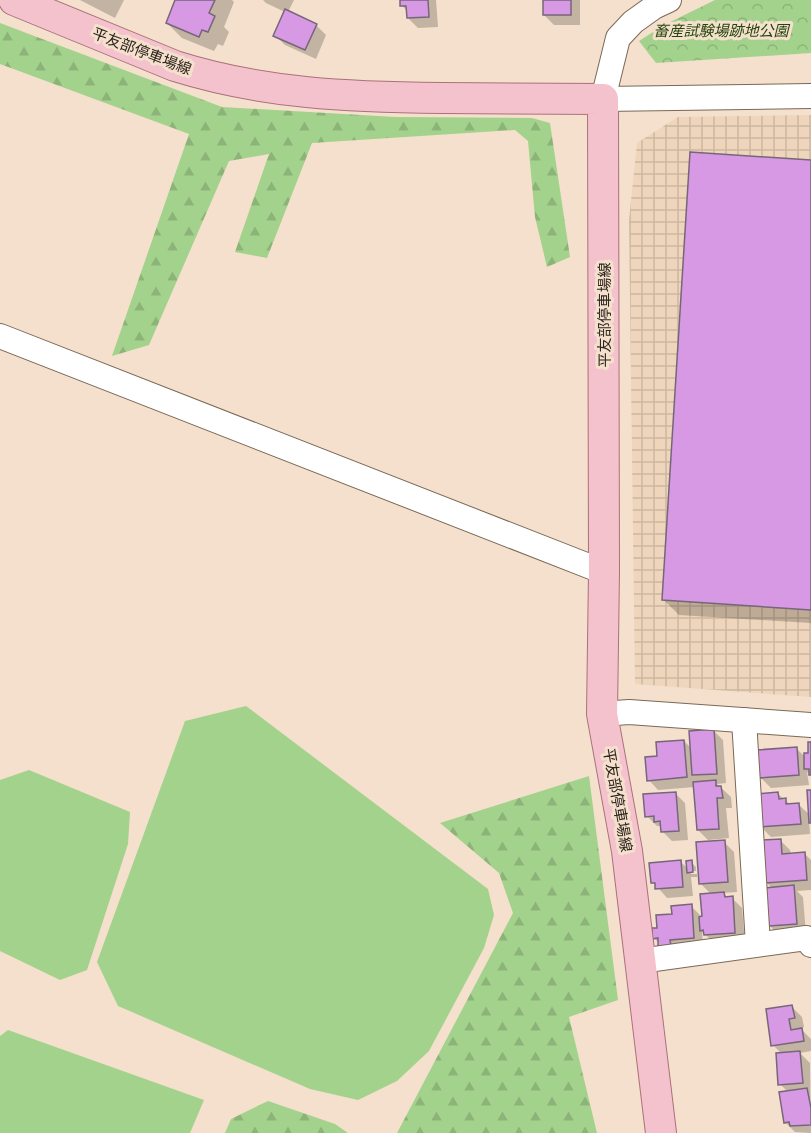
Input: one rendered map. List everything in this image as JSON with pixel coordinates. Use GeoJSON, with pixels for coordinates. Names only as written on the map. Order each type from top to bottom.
{"type":"FeatureCollection","features":[{"type":"Feature","properties":{"kind":"main road","name":"平友部停車場線"},"geometry":{"type":"LineString","coordinates":[[14,0],[175,66],[265,88],[302,93],[374,97],[603,99],[602,714],[627,852],[661,1133]]}},
{"type":"Feature","properties":{"kind":"street"},"geometry":{"type":"LineString","coordinates":[[669,0],[654,7],[633,22],[618,38],[603,99],[811,96]]}},
{"type":"Feature","properties":{"kind":"street"},"geometry":{"type":"LineString","coordinates":[[0,336],[604,572]]}},
{"type":"Feature","properties":{"kind":"street"},"geometry":{"type":"LineString","coordinates":[[602,714],[629,712],[811,725]]}},
{"type":"Feature","properties":{"kind":"street"},"geometry":{"type":"LineString","coordinates":[[744,720],[758,944]]}},
{"type":"Feature","properties":{"kind":"street"},"geometry":{"type":"LineString","coordinates":[[640,961],[806,938],[811,945]]}},
{"type":"Feature","properties":{"kind":"shaded area"},"geometry":{"type":"Polygon","coordinates":[[[811,115],[811,697],[635,684],[629,220],[637,143],[678,117],[811,115]]]}},
{"type":"Feature","properties":{"kind":"green space","name":"畜産試験場跡地公園"},"geometry":{"type":"Polygon","coordinates":[[[715,0],[811,0],[811,53],[656,63],[639,41],[664,25],[715,0]]]}},
{"type":"Feature","properties":{"kind":"green space"},"geometry":{"type":"Polygon","coordinates":[[[0,23],[222,107],[395,117],[532,118],[550,123],[570,257],[547,267],[535,217],[528,141],[515,130],[312,143],[267,258],[235,252],[269,154],[229,161],[149,345],[112,356],[189,134],[0,64],[0,23]]]}},
{"type":"Feature","properties":{"kind":"green space"},"geometry":{"type":"Polygon","coordinates":[[[246,706],[488,889],[494,915],[484,948],[429,1051],[397,1081],[358,1100],[310,1089],[118,1006],[97,962],[185,721],[246,706]]]}},
{"type":"Feature","properties":{"kind":"green space"},"geometry":{"type":"Polygon","coordinates":[[[29,770],[130,812],[128,844],[87,970],[60,980],[0,951],[0,780],[29,770]]]}},
{"type":"Feature","properties":{"kind":"green space"},"geometry":{"type":"Polygon","coordinates":[[[589,776],[618,1000],[569,1017],[597,1133],[397,1133],[513,913],[499,873],[440,823],[589,776]]]}},
{"type":"Feature","properties":{"kind":"green space"},"geometry":{"type":"Polygon","coordinates":[[[8,1030],[204,1100],[190,1133],[0,1133],[0,1036],[8,1030]]]}},
{"type":"Feature","properties":{"kind":"green space"},"geometry":{"type":"Polygon","coordinates":[[[268,1101],[335,1124],[348,1133],[225,1133],[231,1119],[268,1101]]]}},
{"type":"Feature","properties":{"kind":"building"},"geometry":{"type":"Polygon","coordinates":[[[175,0],[215,0],[209,13],[215,16],[208,32],[202,30],[199,37],[166,23],[175,0]]]}},
{"type":"Feature","properties":{"kind":"building"},"geometry":{"type":"Polygon","coordinates":[[[400,0],[428,0],[429,17],[407,18],[406,6],[400,6],[400,0]]]}},
{"type":"Feature","properties":{"kind":"building"},"geometry":{"type":"Polygon","coordinates":[[[543,0],[571,0],[571,15],[543,15],[543,0]]]}},
{"type":"Feature","properties":{"kind":"building"},"geometry":{"type":"Polygon","coordinates":[[[285,9],[317,24],[305,50],[273,36],[285,9]]]}},
{"type":"Feature","properties":{"kind":"building"},"geometry":{"type":"Polygon","coordinates":[[[690,152],[811,160],[811,610],[662,600],[690,152]]]}},
{"type":"Feature","properties":{"kind":"building"},"geometry":{"type":"Polygon","coordinates":[[[714,729],[717,774],[692,775],[689,731],[714,729]]]}},
{"type":"Feature","properties":{"kind":"building"},"geometry":{"type":"Polygon","coordinates":[[[684,740],[687,777],[647,781],[645,757],[657,756],[656,742],[684,740]]]}},
{"type":"Feature","properties":{"kind":"building"},"geometry":{"type":"Polygon","coordinates":[[[808,742],[811,742],[811,775],[809,775],[809,769],[804,769],[804,753],[808,753],[808,742]]]}},
{"type":"Feature","properties":{"kind":"building"},"geometry":{"type":"Polygon","coordinates":[[[797,747],[799,775],[759,778],[757,750],[797,747]]]}},
{"type":"Feature","properties":{"kind":"building"},"geometry":{"type":"Polygon","coordinates":[[[716,780],[716,786],[721,786],[723,798],[717,798],[719,829],[697,830],[693,782],[716,780]]]}},
{"type":"Feature","properties":{"kind":"building"},"geometry":{"type":"Polygon","coordinates":[[[807,790],[811,790],[811,823],[809,823],[807,790]]]}},
{"type":"Feature","properties":{"kind":"building"},"geometry":{"type":"Polygon","coordinates":[[[676,792],[679,831],[661,832],[660,821],[654,822],[654,816],[645,817],[643,794],[676,792]]]}},
{"type":"Feature","properties":{"kind":"building"},"geometry":{"type":"Polygon","coordinates":[[[778,792],[779,799],[786,798],[786,804],[799,803],[801,824],[760,827],[757,794],[778,792]]]}},
{"type":"Feature","properties":{"kind":"building"},"geometry":{"type":"Polygon","coordinates":[[[781,839],[782,854],[805,852],[807,880],[765,883],[762,840],[781,839]]]}},
{"type":"Feature","properties":{"kind":"building"},"geometry":{"type":"Polygon","coordinates":[[[725,840],[728,882],[699,884],[696,842],[725,840]]]}},
{"type":"Feature","properties":{"kind":"building"},"geometry":{"type":"Polygon","coordinates":[[[681,860],[683,887],[655,889],[655,883],[651,883],[649,863],[681,860]]]}},
{"type":"Feature","properties":{"kind":"building"},"geometry":{"type":"Polygon","coordinates":[[[692,860],[693,872],[687,873],[686,861],[692,860]]]}},
{"type":"Feature","properties":{"kind":"building"},"geometry":{"type":"Polygon","coordinates":[[[794,885],[797,924],[769,926],[765,888],[794,885]]]}},
{"type":"Feature","properties":{"kind":"building"},"geometry":{"type":"Polygon","coordinates":[[[724,892],[725,897],[733,896],[735,933],[704,935],[703,930],[700,931],[699,917],[702,916],[700,894],[724,892]]]}},
{"type":"Feature","properties":{"kind":"building"},"geometry":{"type":"Polygon","coordinates":[[[692,904],[694,938],[670,940],[671,946],[658,947],[658,938],[652,939],[652,928],[657,928],[656,915],[672,914],[671,906],[692,904]]]}},
{"type":"Feature","properties":{"kind":"building"},"geometry":{"type":"Polygon","coordinates":[[[792,1005],[795,1018],[789,1019],[791,1030],[802,1028],[804,1041],[771,1046],[766,1009],[792,1005]]]}},
{"type":"Feature","properties":{"kind":"building"},"geometry":{"type":"Polygon","coordinates":[[[800,1051],[803,1083],[778,1085],[776,1053],[800,1051]]]}},
{"type":"Feature","properties":{"kind":"building"},"geometry":{"type":"Polygon","coordinates":[[[807,1088],[811,1108],[811,1125],[790,1126],[789,1122],[784,1123],[779,1092],[807,1088]]]}}]}
